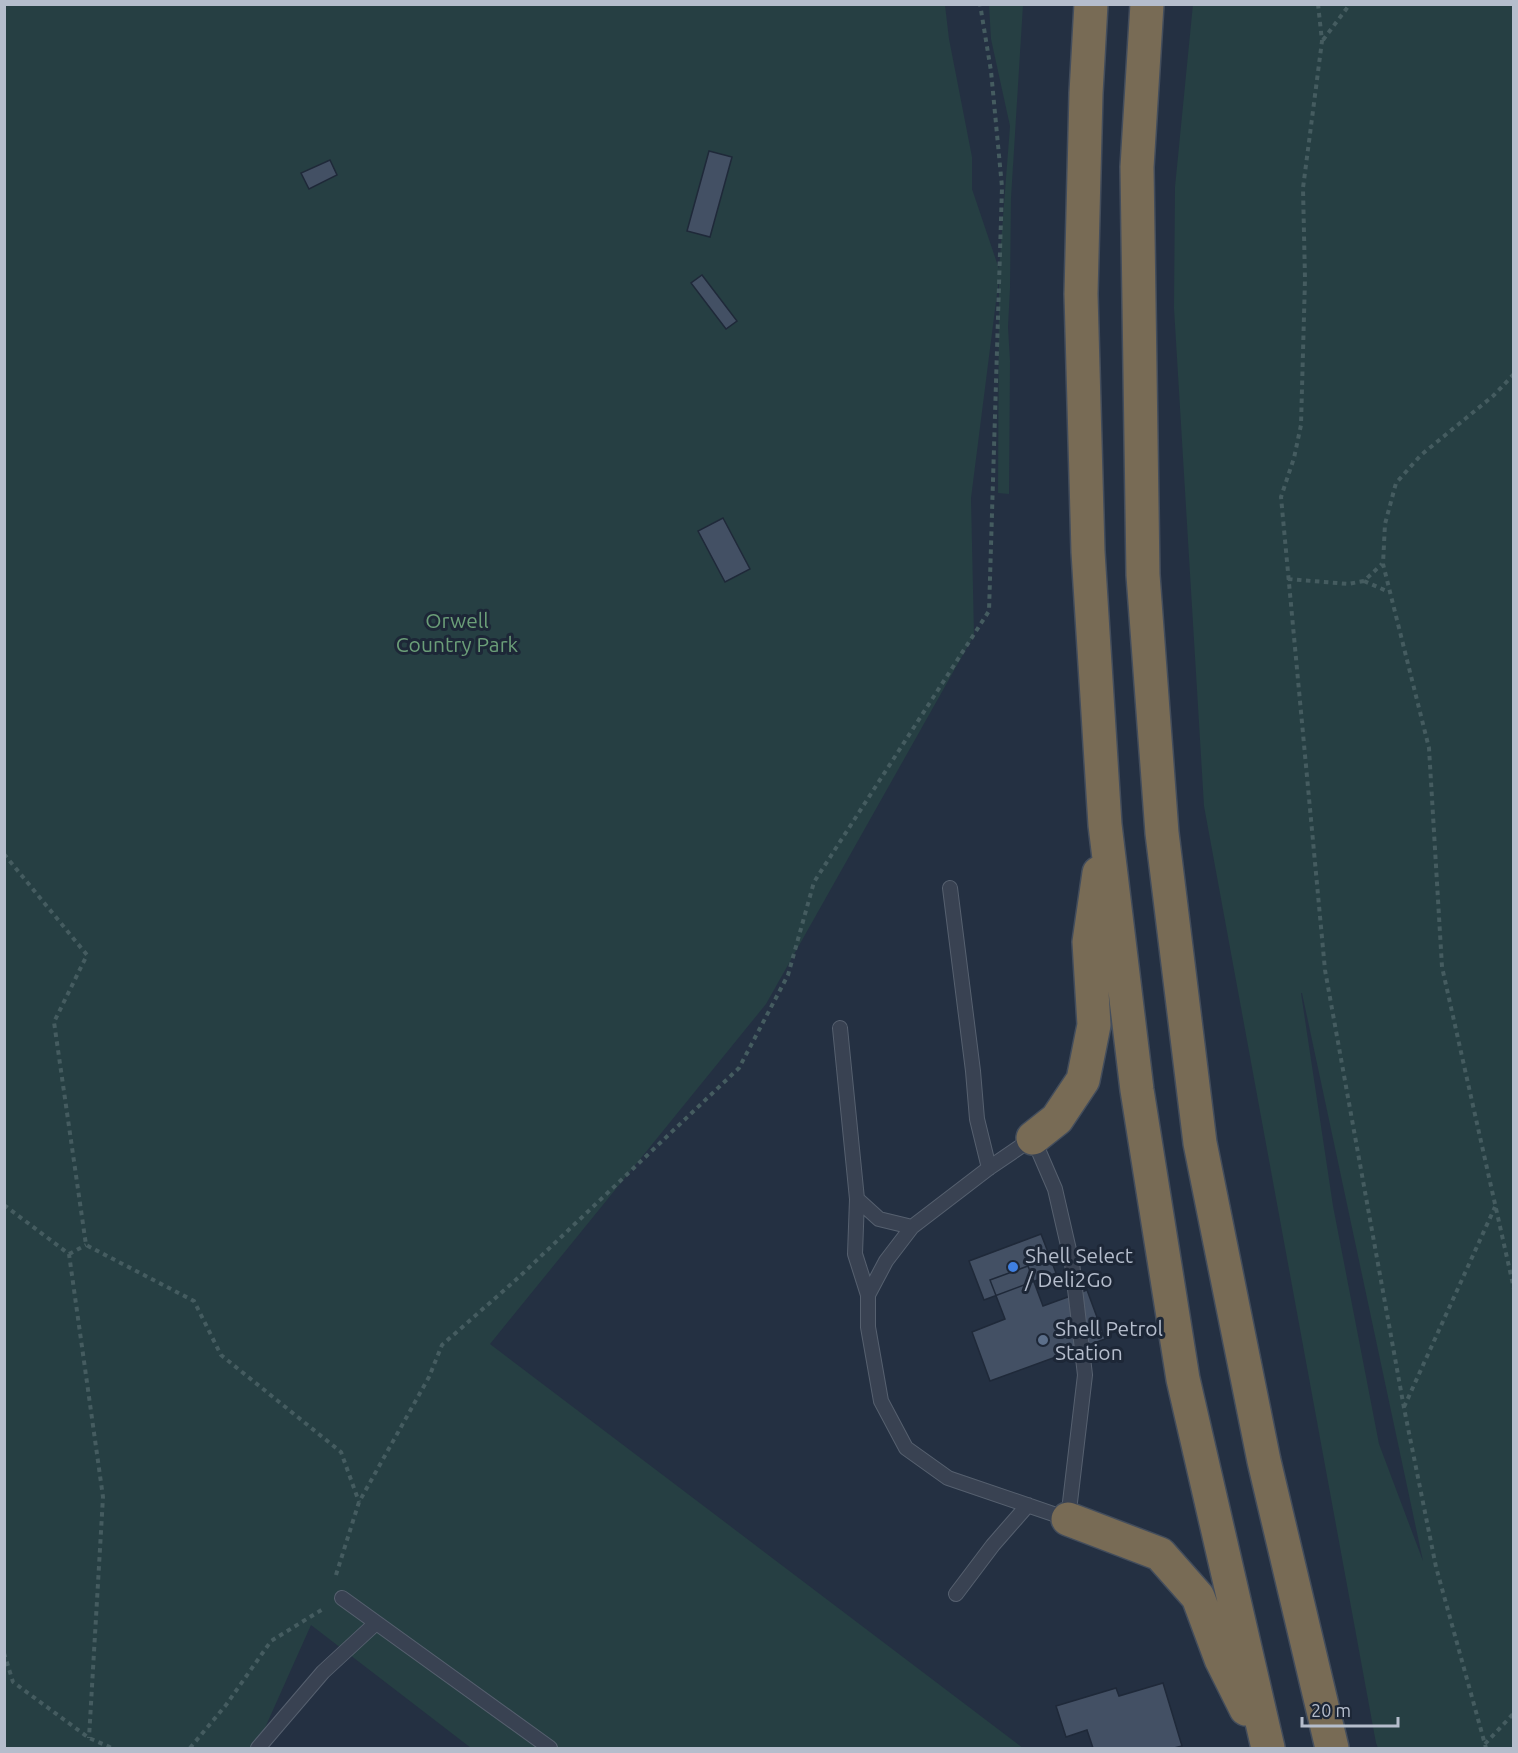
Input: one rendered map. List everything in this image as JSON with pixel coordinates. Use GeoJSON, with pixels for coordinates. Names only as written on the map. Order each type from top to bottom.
{"type":"FeatureCollection","features":[{"type":"Feature","properties":{"kind":"highway"},"geometry":{"type":"LineString","coordinates":[[1091,4],[1086,93],[1081,294],[1088,552],[1105,825],[1137,1090],[1183,1379],[1267,1749]]}},
{"type":"Feature","properties":{"kind":"highway"},"geometry":{"type":"LineString","coordinates":[[1147,4],[1137,166],[1143,575],[1162,833],[1200,1143],[1264,1461],[1332,1749]]}},
{"type":"Feature","properties":{"kind":"highway"},"geometry":{"type":"LineString","coordinates":[[1034,1138],[1058,1119],[1083,1080],[1094,1025],[1089,942],[1105,825]]}},
{"type":"Feature","properties":{"kind":"highway"},"geometry":{"type":"LineString","coordinates":[[1068,1519],[1160,1554],[1198,1597],[1221,1659],[1267,1749]]}},
{"type":"Feature","properties":{"kind":"lane"},"geometry":{"type":"LineString","coordinates":[[950,888],[977,1119],[989,1168]]}},
{"type":"Feature","properties":{"kind":"lane"},"geometry":{"type":"LineString","coordinates":[[840,1028],[857,1198],[855,1254],[868,1295],[867,1327],[881,1401],[906,1448],[948,1478],[1068,1519],[1086,1375],[1072,1263],[1055,1189],[1034,1138],[989,1168],[912,1227],[886,1262],[868,1295]]}},
{"type":"Feature","properties":{"kind":"lane"},"geometry":{"type":"LineString","coordinates":[[857,1198],[879,1219],[912,1227]]}},
{"type":"Feature","properties":{"kind":"lane"},"geometry":{"type":"LineString","coordinates":[[956,1594],[993,1545],[1028,1505]]}},
{"type":"Feature","properties":{"kind":"lane"},"geometry":{"type":"LineString","coordinates":[[342,1598],[550,1749]]}},
{"type":"Feature","properties":{"kind":"lane"},"geometry":{"type":"LineString","coordinates":[[258,1749],[323,1672],[376,1623]]}},
{"type":"Feature","properties":{"kind":"path"},"geometry":{"type":"LineString","coordinates":[[190,1749],[226,1705],[271,1641],[342,1598],[335,1576],[359,1502],[429,1377],[442,1345],[527,1270],[739,1068],[788,975],[814,882],[989,611],[1002,187],[991,71],[980,4]]}},
{"type":"Feature","properties":{"kind":"path"},"geometry":{"type":"LineString","coordinates":[[1318,4],[1322,41],[1303,188],[1305,279],[1301,425],[1294,458],[1281,497],[1325,970],[1404,1408],[1436,1567],[1485,1746]]}},
{"type":"Feature","properties":{"kind":"path"},"geometry":{"type":"LineString","coordinates":[[1322,41],[1350,4]]}},
{"type":"Feature","properties":{"kind":"path"},"geometry":{"type":"LineString","coordinates":[[1514,374],[1493,396],[1421,455],[1396,483],[1385,524],[1383,564],[1429,748],[1442,967],[1514,1288]]}},
{"type":"Feature","properties":{"kind":"path"},"geometry":{"type":"LineString","coordinates":[[1288,579],[1348,584],[1364,581],[1383,564]]}},
{"type":"Feature","properties":{"kind":"path"},"geometry":{"type":"LineString","coordinates":[[1364,581],[1390,592]]}},
{"type":"Feature","properties":{"kind":"path"},"geometry":{"type":"LineString","coordinates":[[4,854],[87,955],[54,1022],[86,1245]]}},
{"type":"Feature","properties":{"kind":"path"},"geometry":{"type":"LineString","coordinates":[[4,1205],[69,1254],[104,1497],[89,1738]]}},
{"type":"Feature","properties":{"kind":"path"},"geometry":{"type":"LineString","coordinates":[[1404,1408],[1496,1206]]}},
{"type":"Feature","properties":{"kind":"path"},"geometry":{"type":"LineString","coordinates":[[86,1245],[194,1301],[221,1355],[341,1452],[359,1502]]}},
{"type":"Feature","properties":{"kind":"path"},"geometry":{"type":"LineString","coordinates":[[69,1254],[86,1245]]}},
{"type":"Feature","properties":{"kind":"path"},"geometry":{"type":"LineString","coordinates":[[4,1653],[13,1682],[89,1738],[112,1749]]}},
{"type":"Feature","properties":{"kind":"path"},"geometry":{"type":"LineString","coordinates":[[1485,1746],[1514,1713]]}},
{"type":"Feature","properties":{"kind":"green space"},"geometry":{"type":"Polygon","coordinates":[[[1193,4],[1513,5],[1513,1748],[1378,1748],[1376,1743],[1204,806],[1174,308],[1175,187],[1193,4]],[[1302,993],[1333,1206],[1379,1444],[1423,1561],[1302,993]]]}},
{"type":"Feature","properties":{"kind":"green space","name":"Orwell Country Park"},"geometry":{"type":"Polygon","coordinates":[[[5,5],[945,5],[949,39],[972,157],[972,189],[999,269],[1010,126],[991,39],[989,5],[1023,5],[1011,198],[1008,327],[1009,494],[998,493],[999,278],[971,498],[974,635],[766,1004],[490,1344],[1023,1748],[471,1748],[311,1625],[256,1748],[5,1748],[5,5]]]}},
{"type":"Feature","properties":{"kind":"building"},"geometry":{"type":"Polygon","coordinates":[[[709,151],[732,157],[710,237],[687,231],[709,151]]]}},
{"type":"Feature","properties":{"kind":"building"},"geometry":{"type":"Polygon","coordinates":[[[330,160],[337,175],[309,189],[301,173],[330,160]]]}},
{"type":"Feature","properties":{"kind":"building"},"geometry":{"type":"Polygon","coordinates":[[[702,275],[737,321],[726,329],[691,283],[702,275]]]}},
{"type":"Feature","properties":{"kind":"building"},"geometry":{"type":"Polygon","coordinates":[[[723,518],[750,569],[725,582],[698,531],[723,518]]]}},
{"type":"Feature","properties":{"kind":"building","name":"Shell Select / Deli2Go"},"geometry":{"type":"Polygon","coordinates":[[[1041,1234],[1056,1273],[984,1300],[969,1261],[1041,1234]]]}},
{"type":"Feature","properties":{"kind":"building"},"geometry":{"type":"Polygon","coordinates":[[[1028,1266],[1043,1306],[1087,1290],[1105,1339],[990,1381],[972,1332],[1005,1319],[990,1280],[1028,1266]]]}},
{"type":"Feature","properties":{"kind":"building"},"geometry":{"type":"Polygon","coordinates":[[[1163,1683],[1182,1746],[1174,1748],[1093,1748],[1087,1730],[1066,1737],[1056,1706],[1116,1688],[1119,1696],[1163,1683]]]}},
{"type":"Feature","properties":{"kind":"place","name":"Shell Select / Deli2Go"},"geometry":{"type":"Point","coordinates":[1013,1267]}},
{"type":"Feature","properties":{"kind":"place","name":"Shell Petrol Station"},"geometry":{"type":"Point","coordinates":[1043,1340]}}]}
